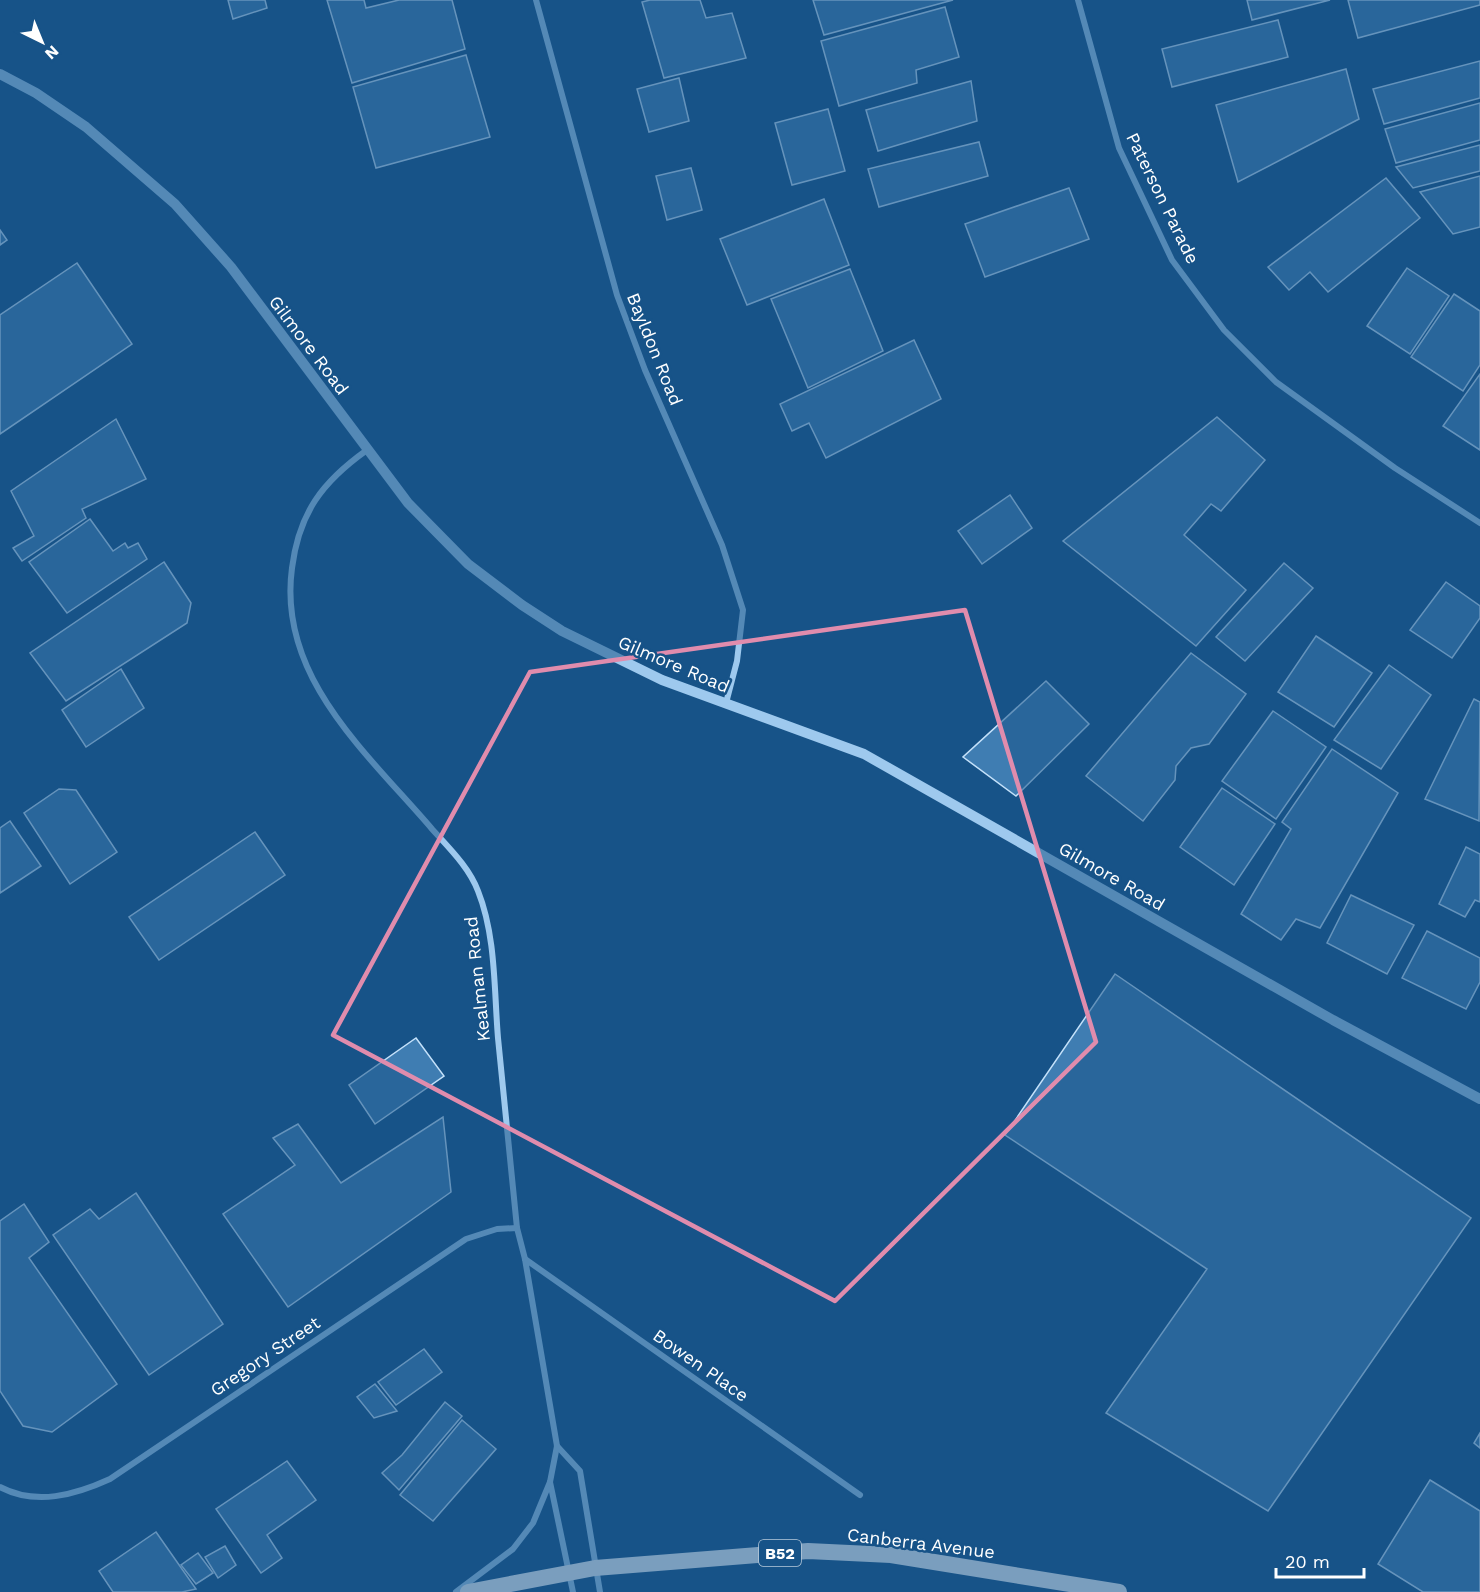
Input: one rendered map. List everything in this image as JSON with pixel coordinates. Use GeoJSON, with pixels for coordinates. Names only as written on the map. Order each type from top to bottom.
{"type":"FeatureCollection","features":[{"type":"Feature","properties":{"kind":"highway","name":"Canberra Avenue"},"geometry":{"type":"LineString","coordinates":[[468,1592],[595,1568],[808,1551],[891,1555],[1119,1592]]}},
{"type":"Feature","properties":{"kind":"street","name":"Bayldon Road"},"geometry":{"type":"LineString","coordinates":[[536,0],[616,295],[645,370],[722,545],[743,610],[737,661],[726,704]]}},
{"type":"Feature","properties":{"kind":"street","name":"Paterson Parade"},"geometry":{"type":"LineString","coordinates":[[1078,0],[1119,148],[1172,260],[1224,330],[1276,382],[1395,468],[1480,523]]}},
{"type":"Feature","properties":{"kind":"street","name":"Gilmore Road"},"geometry":{"type":"LineString","coordinates":[[0,74],[36,93],[86,127],[175,204],[231,267],[367,450],[426,524],[506,593],[562,631],[662,680],[864,754],[1334,1020],[1480,1099]]}},
{"type":"Feature","properties":{"kind":"street","name":"Kealman Road"},"geometry":{"type":"LineString","coordinates":[[367,450],[341,469],[327,483],[307,512],[299,531],[290,579],[292,627],[305,668],[327,705],[459,859],[477,887],[488,928],[517,1228],[525,1259],[557,1446],[550,1482],[533,1523],[513,1549],[456,1592]]}},
{"type":"Feature","properties":{"kind":"street","name":"Gregory Street"},"geometry":{"type":"LineString","coordinates":[[0,1487],[26,1496],[68,1496],[110,1479],[460,1243],[497,1229],[517,1228]]}},
{"type":"Feature","properties":{"kind":"street","name":"Bowen Place"},"geometry":{"type":"LineString","coordinates":[[525,1259],[860,1495]]}},
{"type":"Feature","properties":{"kind":"street"},"geometry":{"type":"LineString","coordinates":[[557,1446],[580,1471],[600,1592]]}},
{"type":"Feature","properties":{"kind":"street","name":"Kealman Road"},"geometry":{"type":"LineString","coordinates":[[550,1482],[571,1572],[573,1592]]}},
{"type":"Feature","properties":{"kind":"highlighted area"},"geometry":{"type":"Polygon","coordinates":[[[965,610],[1096,1042],[835,1301],[333,1035],[530,672],[965,610]]]}},
{"type":"Feature","properties":{"kind":"building"},"geometry":{"type":"Polygon","coordinates":[[[228,0],[265,0],[267,8],[233,19],[228,0]]]}},
{"type":"Feature","properties":{"kind":"building"},"geometry":{"type":"Polygon","coordinates":[[[327,0],[364,0],[366,8],[399,0],[452,0],[465,49],[352,83],[327,0]]]}},
{"type":"Feature","properties":{"kind":"building"},"geometry":{"type":"Polygon","coordinates":[[[700,0],[706,18],[732,13],[746,58],[664,78],[642,2],[700,0]]]}},
{"type":"Feature","properties":{"kind":"building"},"geometry":{"type":"Polygon","coordinates":[[[813,0],[953,0],[824,35],[813,0]]]}},
{"type":"Feature","properties":{"kind":"building"},"geometry":{"type":"Polygon","coordinates":[[[1247,0],[1330,0],[1252,20],[1247,0]]]}},
{"type":"Feature","properties":{"kind":"building"},"geometry":{"type":"Polygon","coordinates":[[[1348,0],[1480,0],[1480,5],[1358,38],[1348,0]]]}},
{"type":"Feature","properties":{"kind":"building"},"geometry":{"type":"Polygon","coordinates":[[[945,7],[959,57],[916,70],[917,83],[839,106],[821,41],[945,7]]]}},
{"type":"Feature","properties":{"kind":"building"},"geometry":{"type":"Polygon","coordinates":[[[1278,20],[1288,57],[1172,87],[1162,49],[1278,20]]]}},
{"type":"Feature","properties":{"kind":"building"},"geometry":{"type":"Polygon","coordinates":[[[466,55],[490,137],[376,168],[353,87],[466,55]]]}},
{"type":"Feature","properties":{"kind":"building"},"geometry":{"type":"Polygon","coordinates":[[[1480,61],[1480,98],[1384,124],[1373,89],[1480,61]]]}},
{"type":"Feature","properties":{"kind":"building"},"geometry":{"type":"Polygon","coordinates":[[[1346,69],[1359,119],[1238,182],[1216,105],[1346,69]]]}},
{"type":"Feature","properties":{"kind":"building"},"geometry":{"type":"Polygon","coordinates":[[[679,78],[689,121],[649,132],[637,89],[679,78]]]}},
{"type":"Feature","properties":{"kind":"building"},"geometry":{"type":"Polygon","coordinates":[[[971,81],[977,121],[878,151],[866,110],[971,81]]]}},
{"type":"Feature","properties":{"kind":"building"},"geometry":{"type":"Polygon","coordinates":[[[1480,103],[1480,140],[1396,163],[1385,129],[1480,103]]]}},
{"type":"Feature","properties":{"kind":"building"},"geometry":{"type":"Polygon","coordinates":[[[828,109],[845,171],[792,185],[775,123],[828,109]]]}},
{"type":"Feature","properties":{"kind":"building"},"geometry":{"type":"Polygon","coordinates":[[[979,142],[988,176],[879,207],[868,169],[979,142]]]}},
{"type":"Feature","properties":{"kind":"building"},"geometry":{"type":"Polygon","coordinates":[[[1480,145],[1480,171],[1413,188],[1396,167],[1480,145]]]}},
{"type":"Feature","properties":{"kind":"building"},"geometry":{"type":"Polygon","coordinates":[[[691,168],[702,210],[667,220],[656,176],[691,168]]]}},
{"type":"Feature","properties":{"kind":"building"},"geometry":{"type":"Polygon","coordinates":[[[1480,176],[1480,227],[1453,234],[1420,192],[1480,176]]]}},
{"type":"Feature","properties":{"kind":"building"},"geometry":{"type":"Polygon","coordinates":[[[1386,178],[1420,218],[1328,292],[1310,272],[1289,290],[1268,267],[1386,178]]]}},
{"type":"Feature","properties":{"kind":"building"},"geometry":{"type":"Polygon","coordinates":[[[1069,188],[1089,239],[985,277],[965,224],[1069,188]]]}},
{"type":"Feature","properties":{"kind":"building"},"geometry":{"type":"Polygon","coordinates":[[[824,199],[849,265],[747,305],[720,239],[824,199]]]}},
{"type":"Feature","properties":{"kind":"building"},"geometry":{"type":"Polygon","coordinates":[[[0,230],[7,240],[0,245],[0,230]]]}},
{"type":"Feature","properties":{"kind":"building"},"geometry":{"type":"Polygon","coordinates":[[[77,263],[132,344],[0,434],[0,315],[77,263]]]}},
{"type":"Feature","properties":{"kind":"building"},"geometry":{"type":"Polygon","coordinates":[[[1407,268],[1449,296],[1410,354],[1367,326],[1407,268]]]}},
{"type":"Feature","properties":{"kind":"building"},"geometry":{"type":"Polygon","coordinates":[[[850,269],[883,351],[808,388],[771,299],[850,269]]]}},
{"type":"Feature","properties":{"kind":"building"},"geometry":{"type":"Polygon","coordinates":[[[1454,294],[1480,311],[1480,365],[1463,391],[1411,357],[1454,294]]]}},
{"type":"Feature","properties":{"kind":"building"},"geometry":{"type":"Polygon","coordinates":[[[914,340],[941,399],[826,458],[809,423],[792,431],[780,404],[914,340]]]}},
{"type":"Feature","properties":{"kind":"building"},"geometry":{"type":"Polygon","coordinates":[[[1480,374],[1480,450],[1443,426],[1480,374]]]}},
{"type":"Feature","properties":{"kind":"building"},"geometry":{"type":"Polygon","coordinates":[[[1217,417],[1265,460],[1221,511],[1211,504],[1184,535],[1246,590],[1196,646],[1063,541],[1217,417]]]}},
{"type":"Feature","properties":{"kind":"building"},"geometry":{"type":"Polygon","coordinates":[[[116,419],[146,479],[82,509],[86,518],[22,561],[13,548],[34,536],[11,491],[116,419]]]}},
{"type":"Feature","properties":{"kind":"building"},"geometry":{"type":"Polygon","coordinates":[[[1010,495],[1032,528],[982,564],[958,531],[1010,495]]]}},
{"type":"Feature","properties":{"kind":"building"},"geometry":{"type":"Polygon","coordinates":[[[90,519],[113,551],[125,543],[128,548],[138,543],[147,559],[67,613],[29,562],[90,519]]]}},
{"type":"Feature","properties":{"kind":"building"},"geometry":{"type":"Polygon","coordinates":[[[164,562],[191,603],[187,623],[66,701],[30,653],[164,562]]]}},
{"type":"Feature","properties":{"kind":"building"},"geometry":{"type":"Polygon","coordinates":[[[1284,563],[1313,588],[1245,661],[1216,637],[1284,563]]]}},
{"type":"Feature","properties":{"kind":"building"},"geometry":{"type":"Polygon","coordinates":[[[1446,582],[1480,606],[1480,618],[1452,658],[1410,630],[1446,582]]]}},
{"type":"Feature","properties":{"kind":"building"},"geometry":{"type":"Polygon","coordinates":[[[1316,636],[1372,673],[1334,727],[1278,692],[1316,636]]]}},
{"type":"Feature","properties":{"kind":"building"},"geometry":{"type":"Polygon","coordinates":[[[1191,653],[1246,694],[1209,744],[1191,748],[1176,766],[1175,780],[1143,821],[1086,776],[1191,653]]]}},
{"type":"Feature","properties":{"kind":"building"},"geometry":{"type":"Polygon","coordinates":[[[1389,665],[1431,695],[1381,769],[1334,740],[1389,665]]]}},
{"type":"Feature","properties":{"kind":"building"},"geometry":{"type":"Polygon","coordinates":[[[121,669],[144,708],[86,747],[62,710],[121,669]]]}},
{"type":"Feature","properties":{"kind":"building"},"geometry":{"type":"Polygon","coordinates":[[[1046,681],[1089,724],[1016,796],[963,757],[1046,681]]]}},
{"type":"Feature","properties":{"kind":"building"},"geometry":{"type":"Polygon","coordinates":[[[1474,699],[1480,702],[1479,821],[1425,799],[1474,699]]]}},
{"type":"Feature","properties":{"kind":"building"},"geometry":{"type":"Polygon","coordinates":[[[1273,711],[1326,747],[1276,819],[1222,781],[1273,711]]]}},
{"type":"Feature","properties":{"kind":"building"},"geometry":{"type":"Polygon","coordinates":[[[1332,749],[1398,793],[1320,928],[1296,919],[1281,940],[1241,914],[1291,829],[1282,822],[1332,749]]]}},
{"type":"Feature","properties":{"kind":"building"},"geometry":{"type":"Polygon","coordinates":[[[1222,788],[1275,824],[1234,885],[1180,847],[1222,788]]]}},
{"type":"Feature","properties":{"kind":"building"},"geometry":{"type":"Polygon","coordinates":[[[59,789],[76,790],[117,852],[70,884],[24,813],[59,789]]]}},
{"type":"Feature","properties":{"kind":"building"},"geometry":{"type":"Polygon","coordinates":[[[10,821],[41,866],[0,893],[0,828],[10,821]]]}},
{"type":"Feature","properties":{"kind":"building"},"geometry":{"type":"Polygon","coordinates":[[[255,832],[285,875],[159,960],[129,917],[255,832]]]}},
{"type":"Feature","properties":{"kind":"building"},"geometry":{"type":"Polygon","coordinates":[[[1466,847],[1480,854],[1480,902],[1475,900],[1465,917],[1439,904],[1466,847]]]}},
{"type":"Feature","properties":{"kind":"building"},"geometry":{"type":"Polygon","coordinates":[[[1351,895],[1414,925],[1387,974],[1327,943],[1351,895]]]}},
{"type":"Feature","properties":{"kind":"building"},"geometry":{"type":"Polygon","coordinates":[[[1427,931],[1480,958],[1480,982],[1466,1009],[1402,978],[1427,931]]]}},
{"type":"Feature","properties":{"kind":"building"},"geometry":{"type":"Polygon","coordinates":[[[1115,974],[1471,1218],[1268,1511],[1106,1413],[1207,1269],[1005,1135],[1115,974]]]}},
{"type":"Feature","properties":{"kind":"building"},"geometry":{"type":"Polygon","coordinates":[[[416,1038],[444,1076],[375,1124],[349,1085],[416,1038]]]}},
{"type":"Feature","properties":{"kind":"building"},"geometry":{"type":"Polygon","coordinates":[[[443,1117],[451,1192],[288,1307],[223,1214],[295,1165],[273,1138],[298,1124],[341,1183],[443,1117]]]}},
{"type":"Feature","properties":{"kind":"building"},"geometry":{"type":"Polygon","coordinates":[[[136,1193],[223,1324],[149,1375],[53,1235],[90,1209],[99,1219],[136,1193]]]}},
{"type":"Feature","properties":{"kind":"building"},"geometry":{"type":"Polygon","coordinates":[[[24,1204],[49,1242],[29,1258],[117,1384],[52,1432],[23,1426],[0,1391],[0,1221],[24,1204]]]}},
{"type":"Feature","properties":{"kind":"building"},"geometry":{"type":"Polygon","coordinates":[[[424,1349],[442,1372],[396,1405],[378,1382],[424,1349]]]}},
{"type":"Feature","properties":{"kind":"building"},"geometry":{"type":"Polygon","coordinates":[[[375,1384],[397,1411],[374,1418],[357,1397],[375,1384]]]}},
{"type":"Feature","properties":{"kind":"building"},"geometry":{"type":"Polygon","coordinates":[[[445,1402],[462,1416],[399,1490],[382,1473],[402,1455],[445,1402]]]}},
{"type":"Feature","properties":{"kind":"building"},"geometry":{"type":"Polygon","coordinates":[[[462,1420],[496,1449],[433,1521],[400,1495],[462,1420]]]}},
{"type":"Feature","properties":{"kind":"building"},"geometry":{"type":"Polygon","coordinates":[[[1480,1433],[1480,1448],[1474,1443],[1480,1433]]]}},
{"type":"Feature","properties":{"kind":"building"},"geometry":{"type":"Polygon","coordinates":[[[287,1461],[316,1500],[267,1535],[282,1558],[261,1573],[216,1509],[287,1461]]]}},
{"type":"Feature","properties":{"kind":"building"},"geometry":{"type":"Polygon","coordinates":[[[1430,1480],[1480,1511],[1480,1592],[1423,1592],[1378,1564],[1430,1480]]]}},
{"type":"Feature","properties":{"kind":"building"},"geometry":{"type":"Polygon","coordinates":[[[156,1532],[196,1589],[182,1592],[113,1592],[99,1571],[156,1532]]]}},
{"type":"Feature","properties":{"kind":"building"},"geometry":{"type":"Polygon","coordinates":[[[225,1546],[236,1565],[218,1578],[205,1557],[225,1546]]]}},
{"type":"Feature","properties":{"kind":"building"},"geometry":{"type":"Polygon","coordinates":[[[198,1553],[213,1573],[196,1584],[181,1565],[198,1553]]]}}]}
